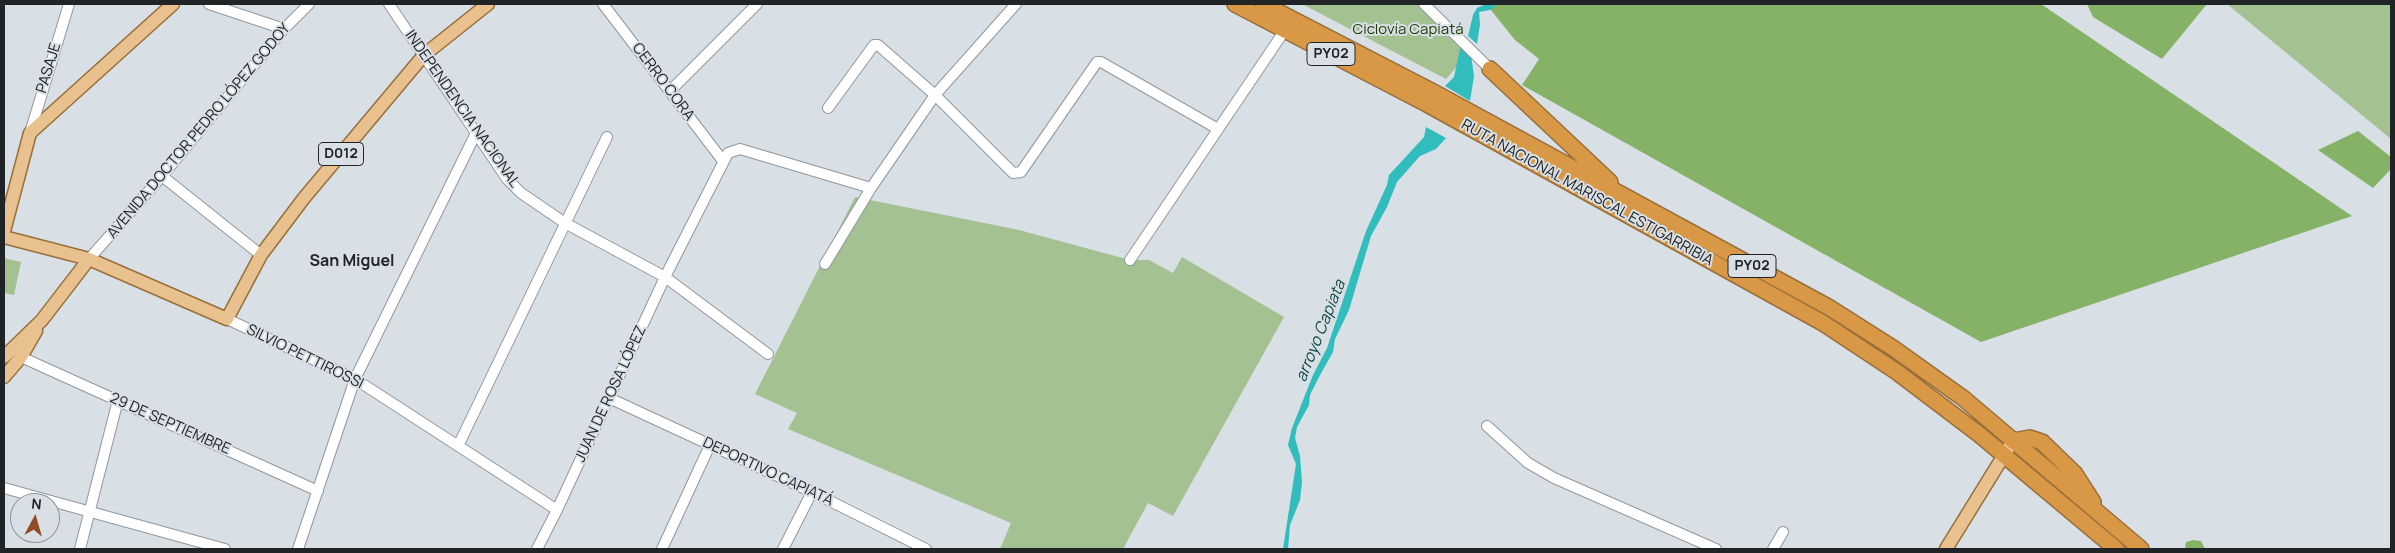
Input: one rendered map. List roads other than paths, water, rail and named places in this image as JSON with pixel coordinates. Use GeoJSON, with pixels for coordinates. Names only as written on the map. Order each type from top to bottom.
{"type":"FeatureCollection","features":[{"type":"Feature","properties":{"kind":"highway","name":"RUTA NACIONAL MARISCAL ESTIGARRIBIA"},"geometry":{"type":"LineString","coordinates":[[1235,4],[1284,30],[1431,99]]}},
{"type":"Feature","properties":{"kind":"highway","name":"RUTA NACIONAL MARISCAL ESTIGARRIBIA"},"geometry":{"type":"LineString","coordinates":[[1263,4],[1823,323],[1897,372],[2004,454],[2116,549]]}},
{"type":"Feature","properties":{"kind":"highway"},"geometry":{"type":"LineString","coordinates":[[1490,69],[1606,179],[1632,201]]}},
{"type":"Feature","properties":{"kind":"highway","name":"RUTA NACIONAL MARISCAL ESTIGARRIBIA"},"geometry":{"type":"LineString","coordinates":[[1471,121],[1632,201],[1830,308],[1893,348],[1963,398],[2141,549]]}},
{"type":"Feature","properties":{"kind":"main road"},"geometry":{"type":"LineString","coordinates":[[4,231],[30,133],[173,4]]}},
{"type":"Feature","properties":{"kind":"main road","name":"D012"},"geometry":{"type":"LineString","coordinates":[[227,320],[261,255],[304,198],[424,55],[488,4]]}},
{"type":"Feature","properties":{"kind":"main road","name":"SILVIO PETTIROSSI"},"geometry":{"type":"LineString","coordinates":[[4,237],[89,260],[227,320]]}},
{"type":"Feature","properties":{"kind":"main road"},"geometry":{"type":"LineString","coordinates":[[4,378],[21,357],[42,320],[89,260]]}},
{"type":"Feature","properties":{"kind":"main road"},"geometry":{"type":"LineString","coordinates":[[5,354],[42,320]]}},
{"type":"Feature","properties":{"kind":"main road"},"geometry":{"type":"LineString","coordinates":[[1946,549],[2004,454],[2014,441]]}},
{"type":"Feature","properties":{"kind":"street","name":"PASAJE"},"geometry":{"type":"LineString","coordinates":[[30,133],[69,4]]}},
{"type":"Feature","properties":{"kind":"street"},"geometry":{"type":"LineString","coordinates":[[209,4],[284,29]]}},
{"type":"Feature","properties":{"kind":"street","name":"AVENIDA DOCTOR PEDRO LÓPEZ GODOY"},"geometry":{"type":"LineString","coordinates":[[89,260],[162,176],[284,29],[309,4]]}},
{"type":"Feature","properties":{"kind":"street","name":"INDEPENDENCIA NACIONAL"},"geometry":{"type":"LineString","coordinates":[[389,4],[507,179],[521,194],[565,223],[664,278],[768,354]]}},
{"type":"Feature","properties":{"kind":"street","name":"CERRO CORA"},"geometry":{"type":"LineString","coordinates":[[603,4],[723,161]]}},
{"type":"Feature","properties":{"kind":"street"},"geometry":{"type":"LineString","coordinates":[[670,91],[756,4]]}},
{"type":"Feature","properties":{"kind":"street"},"geometry":{"type":"LineString","coordinates":[[825,264],[871,188],[935,95],[1016,4]]}},
{"type":"Feature","properties":{"kind":"street"},"geometry":{"type":"LineString","coordinates":[[1424,4],[1490,69]]}},
{"type":"Feature","properties":{"kind":"street"},"geometry":{"type":"LineString","coordinates":[[1130,260],[1284,30]]}},
{"type":"Feature","properties":{"kind":"street"},"geometry":{"type":"LineString","coordinates":[[828,108],[874,45],[878,45],[935,95],[1013,173],[1021,172],[1097,62],[1101,62],[1218,130]]}},
{"type":"Feature","properties":{"kind":"street"},"geometry":{"type":"LineString","coordinates":[[298,549],[355,378],[476,133]]}},
{"type":"Feature","properties":{"kind":"street"},"geometry":{"type":"LineString","coordinates":[[458,446],[607,136]]}},
{"type":"Feature","properties":{"kind":"street"},"geometry":{"type":"LineString","coordinates":[[723,161],[728,153],[740,149],[871,188]]}},
{"type":"Feature","properties":{"kind":"street","name":"JUAN DE ROSA LÓPEZ"},"geometry":{"type":"LineString","coordinates":[[537,549],[557,510],[664,278],[723,161]]}},
{"type":"Feature","properties":{"kind":"street"},"geometry":{"type":"LineString","coordinates":[[162,176],[261,255]]}},
{"type":"Feature","properties":{"kind":"street","name":"SILVIO PETTIROSSI"},"geometry":{"type":"LineString","coordinates":[[227,320],[355,378],[557,510]]}},
{"type":"Feature","properties":{"kind":"street","name":"29 DE SEPTIEMBRE"},"geometry":{"type":"LineString","coordinates":[[21,357],[318,491]]}},
{"type":"Feature","properties":{"kind":"street","name":"DEPORTIVO CAPIATÁ"},"geometry":{"type":"LineString","coordinates":[[609,398],[812,492],[907,545],[926,549]]}},
{"type":"Feature","properties":{"kind":"street"},"geometry":{"type":"LineString","coordinates":[[80,549],[118,400]]}},
{"type":"Feature","properties":{"kind":"street"},"geometry":{"type":"LineString","coordinates":[[1487,426],[1528,463],[1554,478],[1716,549]]}},
{"type":"Feature","properties":{"kind":"street"},"geometry":{"type":"LineString","coordinates":[[662,549],[710,444]]}},
{"type":"Feature","properties":{"kind":"street"},"geometry":{"type":"LineString","coordinates":[[4,488],[225,549]]}},
{"type":"Feature","properties":{"kind":"street"},"geometry":{"type":"LineString","coordinates":[[783,549],[812,492]]}},
{"type":"Feature","properties":{"kind":"street"},"geometry":{"type":"LineString","coordinates":[[1773,549],[1783,532]]}},
{"type":"Feature","properties":{"kind":"water"},"geometry":{"type":"Polygon","coordinates":[[[1486,4],[1497,4],[1490,10],[1479,12],[1480,25],[1477,44],[1468,36],[1473,15],[1477,8],[1486,4]]]}},
{"type":"Feature","properties":{"kind":"water"},"geometry":{"type":"Polygon","coordinates":[[[1461,44],[1471,55],[1474,76],[1470,101],[1445,86],[1454,77],[1461,44]]]}},
{"type":"Feature","properties":{"kind":"water"},"geometry":{"type":"Polygon","coordinates":[[[1426,127],[1446,138],[1436,149],[1420,156],[1397,182],[1387,207],[1371,236],[1349,310],[1335,339],[1333,352],[1310,395],[1309,405],[1297,427],[1295,438],[1300,456],[1302,482],[1300,500],[1290,525],[1288,549],[1283,549],[1296,464],[1288,445],[1292,428],[1313,375],[1327,348],[1366,231],[1387,185],[1389,175],[1424,137],[1426,127]]]}},
{"type":"Feature","properties":{"kind":"district","name":"San Miguel"},"geometry":{"type":"Point","coordinates":[352,262]}},
{"type":"Feature","properties":{"kind":"park label","name":"Ciclovía Capiatá"},"geometry":{"type":"Point","coordinates":[1408,30]}},
{"type":"Feature","properties":{"kind":"water label","name":"arroyo Capiata"},"geometry":{"type":"Point","coordinates":[1321,331]}}]}
